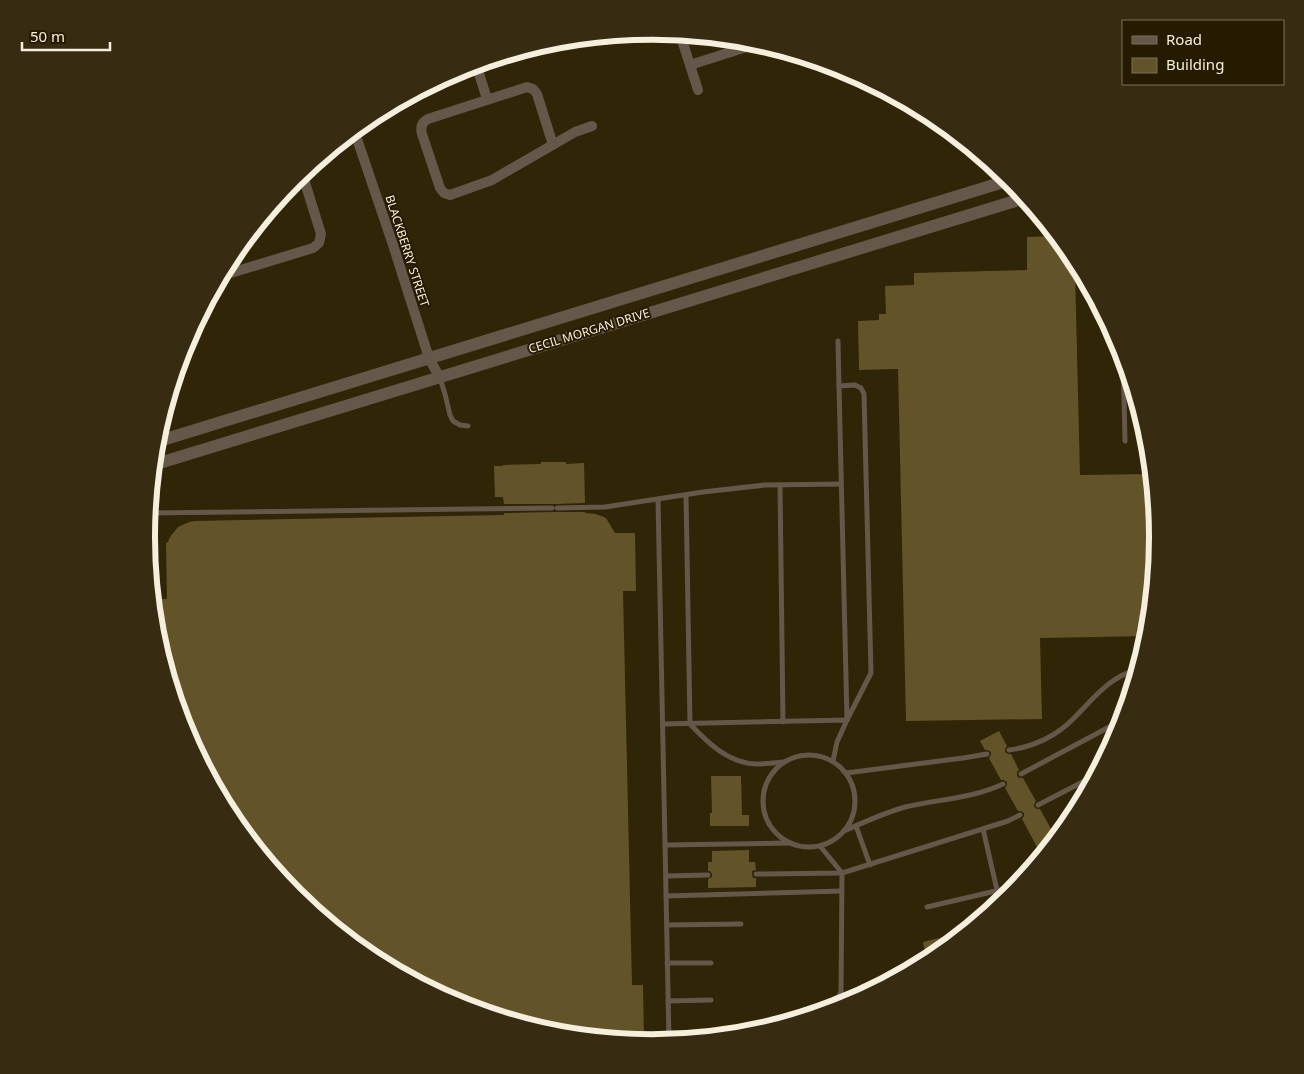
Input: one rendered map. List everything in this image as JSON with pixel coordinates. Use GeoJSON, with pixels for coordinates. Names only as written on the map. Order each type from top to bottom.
{"type":"FeatureCollection","features":[{"type":"Feature","properties":{"kind":"street"},"geometry":{"type":"LineString","coordinates":[[682,41],[698,90]]}},
{"type":"Feature","properties":{"kind":"street"},"geometry":{"type":"LineString","coordinates":[[690,65],[741,49]]}},
{"type":"Feature","properties":{"kind":"street"},"geometry":{"type":"LineString","coordinates":[[478,71],[487,99]]}},
{"type":"Feature","properties":{"kind":"street"},"geometry":{"type":"LineString","coordinates":[[553,145],[537,94],[533,89],[524,87],[428,119],[421,127],[440,188],[444,193],[454,195],[492,180],[553,145],[575,132],[592,126]]}},
{"type":"Feature","properties":{"kind":"street","name":"BLACKBERRY STREET"},"geometry":{"type":"LineString","coordinates":[[357,138],[429,358],[440,378]]}},
{"type":"Feature","properties":{"kind":"street"},"geometry":{"type":"LineString","coordinates":[[232,273],[313,248],[319,243],[321,234],[305,182]]}},
{"type":"Feature","properties":{"kind":"street","name":"CECIL MORGAN DRIVE"},"geometry":{"type":"LineString","coordinates":[[165,439],[1000,183]]}},
{"type":"Feature","properties":{"kind":"street","name":"CECIL MORGAN DRIVE"},"geometry":{"type":"LineString","coordinates":[[161,463],[1017,200]]}},
{"type":"Feature","properties":{"kind":"lane"},"geometry":{"type":"LineString","coordinates":[[838,341],[847,720]]}},
{"type":"Feature","properties":{"kind":"lane"},"geometry":{"type":"LineString","coordinates":[[440,378],[453,421],[460,425],[468,426]]}},
{"type":"Feature","properties":{"kind":"lane"},"geometry":{"type":"LineString","coordinates":[[1124,379],[1125,441]]}},
{"type":"Feature","properties":{"kind":"lane"},"geometry":{"type":"LineString","coordinates":[[833,761],[837,742],[871,673],[864,394],[862,388],[855,385],[839,386]]}},
{"type":"Feature","properties":{"kind":"lane"},"geometry":{"type":"LineString","coordinates":[[156,513],[606,507],[765,485],[841,484]]}},
{"type":"Feature","properties":{"kind":"lane"},"geometry":{"type":"LineString","coordinates":[[780,485],[783,722]]}},
{"type":"Feature","properties":{"kind":"lane"},"geometry":{"type":"LineString","coordinates":[[686,495],[690,724],[720,752],[737,760],[757,764],[784,762]]}},
{"type":"Feature","properties":{"kind":"lane"},"geometry":{"type":"LineString","coordinates":[[658,499],[669,1033]]}},
{"type":"Feature","properties":{"kind":"lane"},"geometry":{"type":"LineString","coordinates":[[1009,750],[1028,746],[1047,738],[1073,720],[1105,686],[1130,671]]}},
{"type":"Feature","properties":{"kind":"lane"},"geometry":{"type":"LineString","coordinates":[[663,724],[847,720]]}},
{"type":"Feature","properties":{"kind":"lane"},"geometry":{"type":"LineString","coordinates":[[1022,774],[1112,726]]}},
{"type":"Feature","properties":{"kind":"lane"},"geometry":{"type":"LineString","coordinates":[[846,773],[987,754]]}},
{"type":"Feature","properties":{"kind":"lane"},"geometry":{"type":"LineString","coordinates":[[665,845],[792,843],[810,847],[820,846],[837,838],[851,821],[855,796],[852,784],[846,773],[833,761],[813,755],[793,757],[774,770],[768,781],[764,792],[763,805],[766,817],[772,828],[781,837],[792,843]]}},
{"type":"Feature","properties":{"kind":"lane"},"geometry":{"type":"LineString","coordinates":[[1038,805],[1085,781]]}},
{"type":"Feature","properties":{"kind":"lane"},"geometry":{"type":"LineString","coordinates":[[844,831],[906,807],[954,799],[983,792],[1003,784]]}},
{"type":"Feature","properties":{"kind":"lane"},"geometry":{"type":"LineString","coordinates":[[756,874],[842,873],[1008,821],[1020,815]]}},
{"type":"Feature","properties":{"kind":"lane"},"geometry":{"type":"LineString","coordinates":[[856,826],[870,865]]}},
{"type":"Feature","properties":{"kind":"lane"},"geometry":{"type":"LineString","coordinates":[[983,829],[997,890]]}},
{"type":"Feature","properties":{"kind":"lane"},"geometry":{"type":"LineString","coordinates":[[820,846],[842,873],[841,992],[835,998]]}},
{"type":"Feature","properties":{"kind":"lane"},"geometry":{"type":"LineString","coordinates":[[666,876],[708,875]]}},
{"type":"Feature","properties":{"kind":"lane"},"geometry":{"type":"LineString","coordinates":[[927,907],[1002,889]]}},
{"type":"Feature","properties":{"kind":"lane"},"geometry":{"type":"LineString","coordinates":[[666,896],[842,891]]}},
{"type":"Feature","properties":{"kind":"lane"},"geometry":{"type":"LineString","coordinates":[[667,925],[741,924]]}},
{"type":"Feature","properties":{"kind":"lane"},"geometry":{"type":"LineString","coordinates":[[667,963],[710,963]]}},
{"type":"Feature","properties":{"kind":"lane"},"geometry":{"type":"LineString","coordinates":[[668,1001],[711,1000]]}},
{"type":"Feature","properties":{"kind":"building"},"geometry":{"type":"Polygon","coordinates":[[[1048,236],[1075,278],[1080,475],[1145,474],[1149,537],[1148,570],[1145,602],[1139,636],[1040,638],[1042,719],[906,721],[898,369],[859,370],[858,321],[879,320],[879,314],[886,314],[885,286],[914,285],[914,273],[1027,270],[1027,237],[1048,236]]]}},
{"type":"Feature","properties":{"kind":"building"},"geometry":{"type":"Polygon","coordinates":[[[541,462],[584,463],[585,503],[504,504],[503,497],[495,497],[494,466],[541,464],[541,462]]]}},
{"type":"Feature","properties":{"kind":"building"},"geometry":{"type":"Polygon","coordinates":[[[585,512],[606,518],[615,533],[635,533],[636,591],[623,591],[632,985],[643,985],[644,1034],[587,1030],[523,1017],[492,1008],[432,983],[403,967],[349,931],[324,911],[278,865],[239,813],[206,757],[181,697],[172,666],[159,599],[167,599],[166,543],[178,527],[195,521],[504,515],[504,513],[585,512]]]}},
{"type":"Feature","properties":{"kind":"building"},"geometry":{"type":"Polygon","coordinates":[[[999,731],[1007,746],[1005,752],[1011,754],[1019,770],[1017,776],[1023,778],[1036,801],[1034,807],[1040,809],[1052,831],[1038,849],[1022,819],[1024,813],[1018,811],[1005,788],[1007,782],[1001,780],[989,758],[991,752],[985,750],[980,741],[999,731]]]}},
{"type":"Feature","properties":{"kind":"building"},"geometry":{"type":"Polygon","coordinates":[[[711,776],[741,776],[742,815],[749,815],[749,826],[710,826],[710,813],[712,813],[711,776]]]}},
{"type":"Feature","properties":{"kind":"building"},"geometry":{"type":"Polygon","coordinates":[[[749,850],[749,862],[755,862],[756,870],[752,871],[752,875],[753,878],[756,878],[756,887],[708,888],[708,879],[712,877],[712,874],[708,871],[708,862],[712,862],[712,851],[749,850]]]}},
{"type":"Feature","properties":{"kind":"building"},"geometry":{"type":"Polygon","coordinates":[[[948,936],[925,952],[923,942],[948,936]]]}}]}
